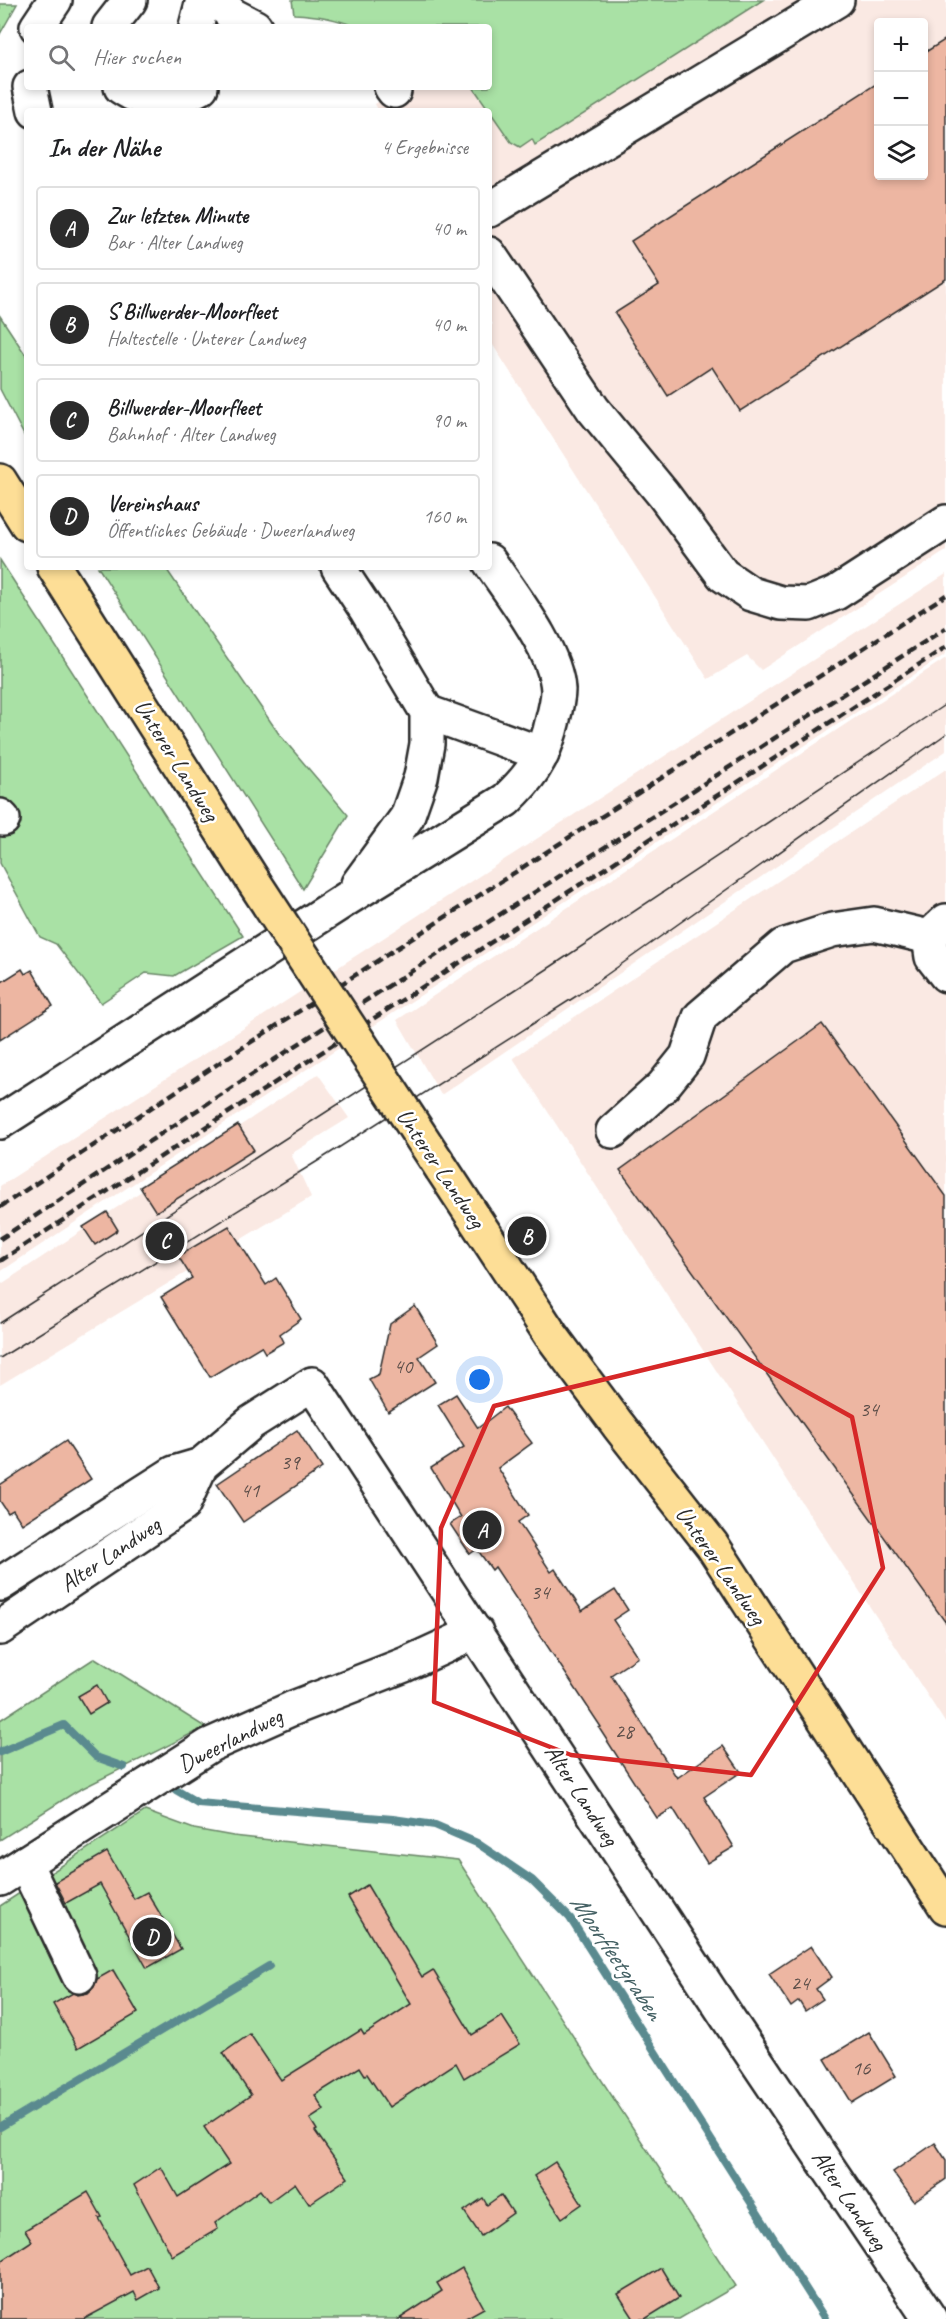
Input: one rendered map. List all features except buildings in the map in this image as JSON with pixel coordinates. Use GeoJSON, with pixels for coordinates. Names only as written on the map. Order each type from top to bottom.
{"type":"FeatureCollection","features":[{"type":"Feature","properties":{"kind":"main road"},"geometry":{"type":"LineString","coordinates":[[0,481],[24,519]]}},
{"type":"Feature","properties":{"kind":"main road","name":"Unterer Landweg"},"geometry":{"type":"LineString","coordinates":[[56,570],[254,882],[551,1335],[712,1545],[946,1907]]}},
{"type":"Feature","properties":{"kind":"street"},"geometry":{"type":"LineString","coordinates":[[39,24],[55,0]]}},
{"type":"Feature","properties":{"kind":"street"},"geometry":{"type":"LineString","coordinates":[[111,24],[130,0]]}},
{"type":"Feature","properties":{"kind":"street"},"geometry":{"type":"LineString","coordinates":[[197,24],[203,0]]}},
{"type":"Feature","properties":{"kind":"street"},"geometry":{"type":"LineString","coordinates":[[218,0],[232,15],[249,24]]}},
{"type":"Feature","properties":{"kind":"street"},"geometry":{"type":"LineString","coordinates":[[492,208],[837,0]]}},
{"type":"Feature","properties":{"kind":"street"},"geometry":{"type":"LineString","coordinates":[[30,90],[34,108]]}},
{"type":"Feature","properties":{"kind":"street"},"geometry":{"type":"LineString","coordinates":[[126,90],[140,98],[152,101],[199,94]]}},
{"type":"Feature","properties":{"kind":"street"},"geometry":{"type":"LineString","coordinates":[[492,258],[593,410],[663,494],[723,575],[751,594],[781,603],[809,604],[836,593],[946,522]]}},
{"type":"Feature","properties":{"kind":"street"},"geometry":{"type":"LineString","coordinates":[[0,1122],[348,898],[506,800],[532,773],[542,754],[554,715],[558,691],[552,664],[540,639],[492,566]]}},
{"type":"Feature","properties":{"kind":"street"},"geometry":{"type":"LineString","coordinates":[[340,570],[427,712],[427,744],[422,777],[407,817],[348,898]]}},
{"type":"Feature","properties":{"kind":"street"},"geometry":{"type":"LineString","coordinates":[[427,712],[542,754]]}},
{"type":"Feature","properties":{"kind":"street"},"geometry":{"type":"LineString","coordinates":[[613,1131],[663,1086],[687,1056],[700,1017],[783,946],[832,930],[874,924],[937,929],[932,957],[946,975]]}},
{"type":"Feature","properties":{"kind":"street","name":"Alter Landweg"},"geometry":{"type":"LineString","coordinates":[[0,1584],[174,1473],[201,1465],[252,1422],[312,1384],[735,2029],[930,2319]]}},
{"type":"Feature","properties":{"kind":"street","name":"Alter Landweg"},"geometry":{"type":"LineString","coordinates":[[0,1628],[183,1505],[201,1465]]}},
{"type":"Feature","properties":{"kind":"street","name":"Dweerlandweg"},"geometry":{"type":"LineString","coordinates":[[12,1871],[210,1745],[291,1709],[404,1665],[476,1632]]}},
{"type":"Feature","properties":{"kind":"street"},"geometry":{"type":"LineString","coordinates":[[12,1871],[79,1976]]}},
{"type":"Feature","properties":{"kind":"highlighted area"},"geometry":{"type":"Polygon","coordinates":[[[730,1349],[852,1417],[883,1568],[751,1775],[571,1755],[434,1702],[441,1528],[494,1406],[730,1349]]]}},
{"type":"Feature","properties":{"kind":"shaded area"},"geometry":{"type":"Polygon","coordinates":[[[763,0],[946,0],[946,551],[761,670],[747,656],[708,679],[492,344],[492,114],[511,142],[532,139],[535,145],[763,0]]]}},
{"type":"Feature","properties":{"kind":"shaded area"},"geometry":{"type":"Polygon","coordinates":[[[396,90],[475,90],[488,108],[377,108],[375,104],[396,90]]]}},
{"type":"Feature","properties":{"kind":"shaded area"},"geometry":{"type":"Polygon","coordinates":[[[946,574],[946,654],[267,1095],[0,1272],[0,1186],[946,574]]]}},
{"type":"Feature","properties":{"kind":"shaded area"},"geometry":{"type":"Polygon","coordinates":[[[946,658],[946,751],[441,1095],[397,1020],[946,658]]]}},
{"type":"Feature","properties":{"kind":"shaded area"},"geometry":{"type":"Polygon","coordinates":[[[946,769],[946,1724],[513,1058],[946,769]]]}},
{"type":"Feature","properties":{"kind":"shaded area"},"geometry":{"type":"Polygon","coordinates":[[[318,1074],[349,1118],[291,1154],[311,1197],[0,1385],[0,1285],[318,1074]]]}},
{"type":"Feature","properties":{"kind":"green space"},"geometry":{"type":"Polygon","coordinates":[[[292,0],[763,0],[535,145],[532,139],[520,147],[511,142],[492,114],[492,108],[488,108],[475,90],[492,90],[492,24],[348,24],[310,15],[294,14],[292,0]]]}},
{"type":"Feature","properties":{"kind":"green space"},"geometry":{"type":"Polygon","coordinates":[[[0,4],[17,4],[0,34],[0,4]]]}},
{"type":"Feature","properties":{"kind":"green space"},"geometry":{"type":"Polygon","coordinates":[[[0,316],[24,352],[24,435],[0,389],[0,316]]]}},
{"type":"Feature","properties":{"kind":"green space"},"geometry":{"type":"Polygon","coordinates":[[[0,560],[243,936],[174,976],[146,973],[101,1003],[56,944],[40,937],[0,863],[0,560]]]}},
{"type":"Feature","properties":{"kind":"green space"},"geometry":{"type":"Polygon","coordinates":[[[100,570],[167,570],[279,734],[348,815],[303,889],[100,570]]]}},
{"type":"Feature","properties":{"kind":"green space"},"geometry":{"type":"Polygon","coordinates":[[[95,1658],[205,1727],[77,1791],[0,1840],[0,1720],[95,1658]]]}},
{"type":"Feature","properties":{"kind":"green space"},"geometry":{"type":"Polygon","coordinates":[[[145,1811],[194,1829],[233,1836],[458,1860],[736,2286],[679,2319],[0,2319],[0,1906],[145,1811]]]}},
{"type":"Feature","properties":{"kind":"waterway"},"geometry":{"type":"LineString","coordinates":[[0,1752],[64,1725],[96,1757],[124,1767]]}},
{"type":"Feature","properties":{"kind":"waterway","name":"Moorfleetgraben"},"geometry":{"type":"LineString","coordinates":[[176,1790],[198,1803],[393,1819],[435,1825],[477,1843],[532,1880],[570,1918],[825,2319]]}},
{"type":"Feature","properties":{"kind":"waterway"},"geometry":{"type":"LineString","coordinates":[[0,2127],[269,1966]]}},
{"type":"Feature","properties":{"kind":"tram line"},"geometry":{"type":"LineString","coordinates":[[0,1323],[552,966],[946,704]]}},
{"type":"Feature","properties":{"kind":"tram line"},"geometry":{"type":"LineString","coordinates":[[0,1358],[321,1159],[578,995],[946,734]]}},
{"type":"Feature","properties":{"kind":"railway"},"geometry":{"type":"LineString","coordinates":[[0,1207],[248,1044],[946,595]]}},
{"type":"Feature","properties":{"kind":"railway"},"geometry":{"type":"LineString","coordinates":[[0,1239],[306,1039],[946,628]]}},
{"type":"Feature","properties":{"kind":"railway"},"geometry":{"type":"LineString","coordinates":[[0,1261],[946,647]]}},
{"type":"Feature","properties":{"kind":"place","name":"S Billwerder-Moorfleet"},"geometry":{"type":"Point","coordinates":[527,1236]}},
{"type":"Feature","properties":{"kind":"place","name":"Billwerder-Moorfleet"},"geometry":{"type":"Point","coordinates":[165,1241]}},
{"type":"Feature","properties":{"kind":"place","name":"Zur letzten Minute"},"geometry":{"type":"Point","coordinates":[482,1530]}},
{"type":"Feature","properties":{"kind":"place","name":"Vereinshaus"},"geometry":{"type":"Point","coordinates":[152,1937]}}]}
